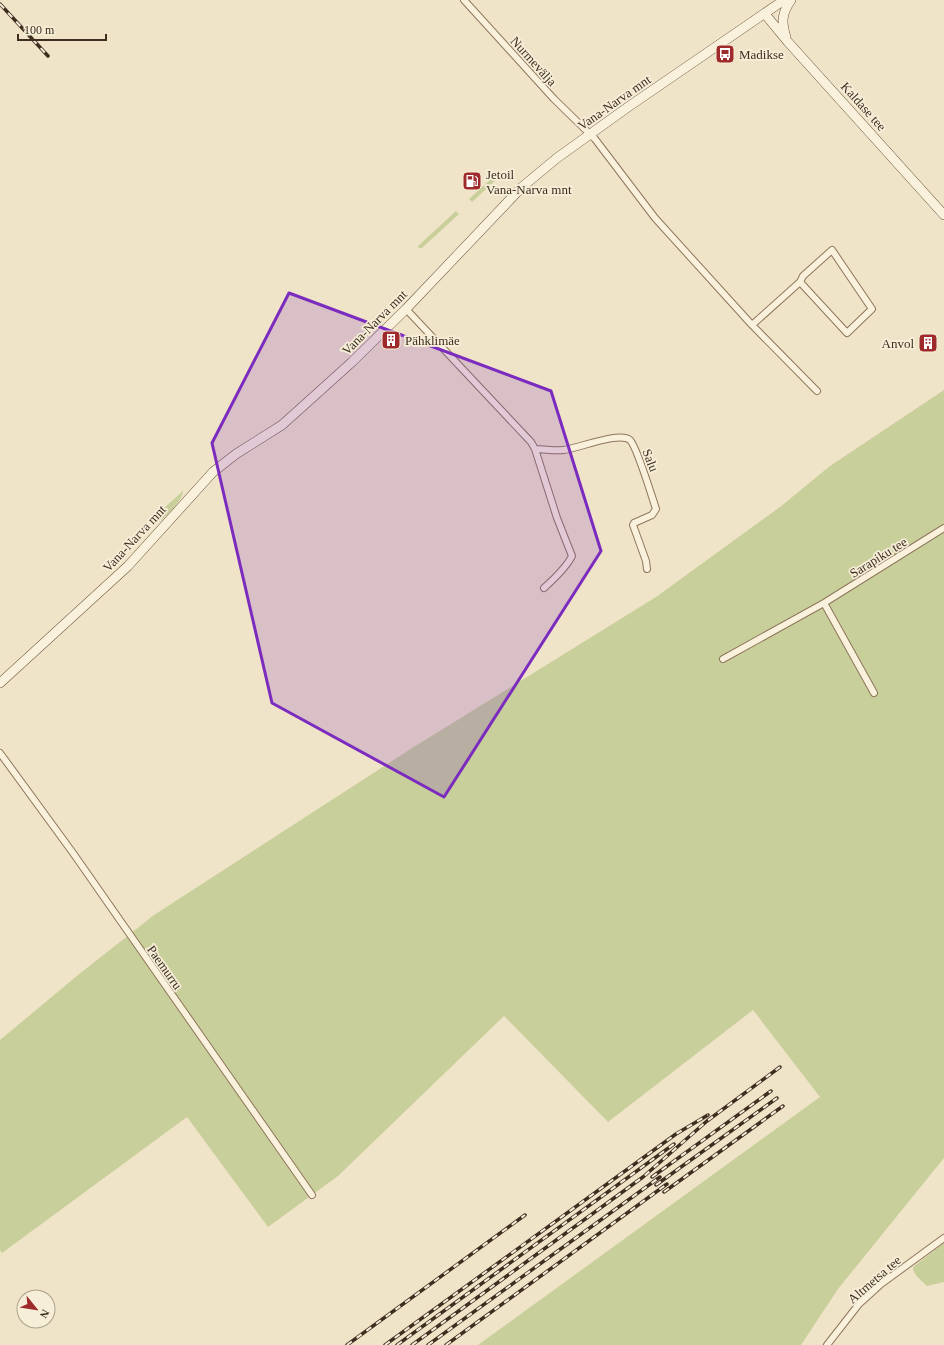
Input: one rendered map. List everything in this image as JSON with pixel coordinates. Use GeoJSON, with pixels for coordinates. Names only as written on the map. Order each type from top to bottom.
{"type":"FeatureCollection","features":[{"type":"Feature","properties":{"kind":"main road","name":"Vana-Narva mnt"},"geometry":{"type":"LineString","coordinates":[[0,683],[128,566],[214,472],[236,454],[282,425],[352,362],[406,309],[522,188],[557,158],[590,134],[784,0]]}},
{"type":"Feature","properties":{"kind":"main road"},"geometry":{"type":"LineString","coordinates":[[786,39],[782,19],[784,11],[791,0]]}},
{"type":"Feature","properties":{"kind":"main road","name":"Kaldase tee"},"geometry":{"type":"LineString","coordinates":[[765,14],[944,215]]}},
{"type":"Feature","properties":{"kind":"street","name":"Nurmevälja"},"geometry":{"type":"LineString","coordinates":[[464,0],[554,100],[590,134]]}},
{"type":"Feature","properties":{"kind":"street"},"geometry":{"type":"LineString","coordinates":[[590,134],[655,218],[752,325],[817,391]]}},
{"type":"Feature","properties":{"kind":"street"},"geometry":{"type":"LineString","coordinates":[[752,325],[800,282],[803,276],[832,250],[872,309],[847,333],[800,282]]}},
{"type":"Feature","properties":{"kind":"street"},"geometry":{"type":"LineString","coordinates":[[406,309],[536,449],[553,505],[572,556],[570,561],[557,576],[544,588]]}},
{"type":"Feature","properties":{"kind":"street","name":"Salu"},"geometry":{"type":"LineString","coordinates":[[536,449],[564,450],[592,442],[620,437],[629,440],[638,457],[656,509],[652,515],[634,522],[633,525],[646,561],[647,569]]}},
{"type":"Feature","properties":{"kind":"street","name":"Sarapiku tee"},"geometry":{"type":"LineString","coordinates":[[723,659],[824,603],[944,528]]}},
{"type":"Feature","properties":{"kind":"street"},"geometry":{"type":"LineString","coordinates":[[824,603],[874,693]]}},
{"type":"Feature","properties":{"kind":"street","name":"Paemurru"},"geometry":{"type":"LineString","coordinates":[[0,753],[68,847],[312,1195]]}},
{"type":"Feature","properties":{"kind":"street","name":"Altmetsa tee"},"geometry":{"type":"LineString","coordinates":[[827,1345],[859,1304],[881,1284],[944,1238]]}},
{"type":"Feature","properties":{"kind":"highlighted area"},"geometry":{"type":"Polygon","coordinates":[[[289,293],[551,391],[601,551],[444,797],[272,703],[212,443],[289,293]]]}},
{"type":"Feature","properties":{"kind":"green space"},"geometry":{"type":"Polygon","coordinates":[[[494,176],[497,176],[497,179],[472,202],[469,199],[494,176]]]}},
{"type":"Feature","properties":{"kind":"green space"},"geometry":{"type":"Polygon","coordinates":[[[456,211],[459,214],[422,248],[419,248],[418,246],[456,211]]]}},
{"type":"Feature","properties":{"kind":"green space"},"geometry":{"type":"Polygon","coordinates":[[[944,390],[944,1158],[838,1289],[801,1345],[478,1345],[820,1097],[753,1010],[608,1122],[504,1016],[338,1176],[268,1227],[187,1117],[2,1253],[0,1250],[0,1040],[78,975],[154,915],[409,750],[656,597],[780,507],[830,466],[944,390]]]}},
{"type":"Feature","properties":{"kind":"green space"},"geometry":{"type":"Polygon","coordinates":[[[183,491],[181,498],[164,518],[161,520],[155,516],[183,491]]]}},
{"type":"Feature","properties":{"kind":"green space"},"geometry":{"type":"Polygon","coordinates":[[[944,1243],[944,1282],[927,1286],[916,1275],[913,1267],[944,1243]]]}},
{"type":"Feature","properties":{"kind":"railway"},"geometry":{"type":"LineString","coordinates":[[0,4],[48,56]]}},
{"type":"Feature","properties":{"kind":"railway"},"geometry":{"type":"LineString","coordinates":[[412,1345],[643,1177],[707,1121],[780,1067]]}},
{"type":"Feature","properties":{"kind":"railway"},"geometry":{"type":"LineString","coordinates":[[652,1177],[771,1091]]}},
{"type":"Feature","properties":{"kind":"railway"},"geometry":{"type":"LineString","coordinates":[[656,1185],[777,1098]]}},
{"type":"Feature","properties":{"kind":"railway"},"geometry":{"type":"LineString","coordinates":[[664,1192],[783,1106]]}},
{"type":"Feature","properties":{"kind":"railway"},"geometry":{"type":"LineString","coordinates":[[385,1345],[676,1134],[708,1115]]}},
{"type":"Feature","properties":{"kind":"railway"},"geometry":{"type":"LineString","coordinates":[[397,1345],[674,1144]]}},
{"type":"Feature","properties":{"kind":"railway"},"geometry":{"type":"LineString","coordinates":[[428,1345],[660,1177]]}},
{"type":"Feature","properties":{"kind":"railway"},"geometry":{"type":"LineString","coordinates":[[446,1345],[667,1184]]}},
{"type":"Feature","properties":{"kind":"railway"},"geometry":{"type":"LineString","coordinates":[[347,1345],[525,1215]]}},
{"type":"Feature","properties":{"kind":"place","name":"Madikse"},"geometry":{"type":"Point","coordinates":[725,54]}},
{"type":"Feature","properties":{"kind":"place","name":"Jetoil Vana-Narva mnt"},"geometry":{"type":"Point","coordinates":[472,181]}},
{"type":"Feature","properties":{"kind":"place","name":"Pähklimäe"},"geometry":{"type":"Point","coordinates":[391,340]}},
{"type":"Feature","properties":{"kind":"place","name":"Anvol"},"geometry":{"type":"Point","coordinates":[928,343]}}]}
